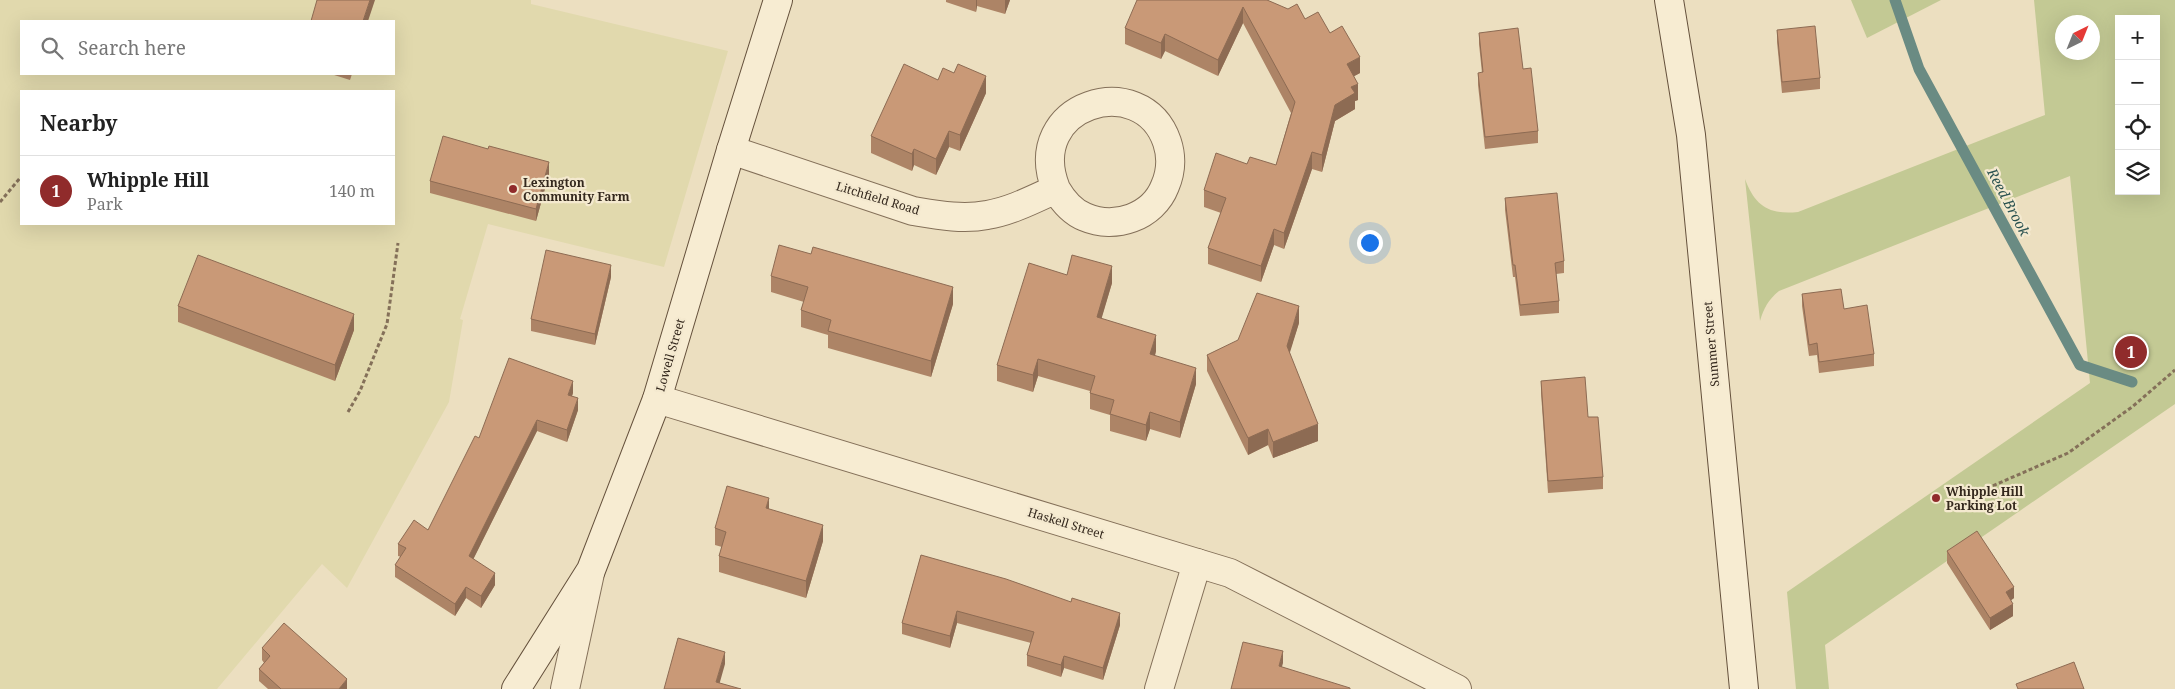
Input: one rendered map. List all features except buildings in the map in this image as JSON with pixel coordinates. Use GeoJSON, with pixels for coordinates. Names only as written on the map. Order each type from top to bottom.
{"type":"FeatureCollection","features":[{"type":"Feature","properties":{"kind":"street","name":"Lowell Street"},"geometry":{"type":"LineString","coordinates":[[516,689],[590,570],[657,399],[778,0]]}},
{"type":"Feature","properties":{"kind":"street","name":"Summer Street"},"geometry":{"type":"LineString","coordinates":[[1669,0],[1691,135],[1744,689]]}},
{"type":"Feature","properties":{"kind":"street"},"geometry":{"type":"LineString","coordinates":[[1114,102],[1139,109],[1158,126],[1165,136],[1170,156],[1169,176],[1157,200],[1136,217],[1123,221],[1097,221],[1084,217],[1063,201],[1056,189],[1051,177],[1049,164],[1053,140],[1068,118],[1089,105],[1114,102]]}},
{"type":"Feature","properties":{"kind":"street","name":"Litchfield Road"},"geometry":{"type":"LineString","coordinates":[[731,150],[913,211],[938,216],[987,216],[1020,206],[1056,189]]}},
{"type":"Feature","properties":{"kind":"street","name":"Haskell Street"},"geometry":{"type":"LineString","coordinates":[[657,399],[1197,562],[1238,577],[1457,689]]}},
{"type":"Feature","properties":{"kind":"street"},"geometry":{"type":"LineString","coordinates":[[1159,689],[1197,562]]}},
{"type":"Feature","properties":{"kind":"street"},"geometry":{"type":"LineString","coordinates":[[565,689],[590,570]]}},
{"type":"Feature","properties":{"kind":"path"},"geometry":{"type":"LineString","coordinates":[[0,202],[20,178]]}},
{"type":"Feature","properties":{"kind":"path"},"geometry":{"type":"LineString","coordinates":[[348,412],[360,391],[387,324],[398,243]]}},
{"type":"Feature","properties":{"kind":"path"},"geometry":{"type":"LineString","coordinates":[[1981,491],[2068,453],[2132,407],[2175,370]]}},
{"type":"Feature","properties":{"kind":"shaded area","name":"Lexington Community Farm"},"geometry":{"type":"Polygon","coordinates":[[[0,0],[531,0],[531,4],[728,51],[664,267],[488,224],[460,319],[463,320],[449,402],[347,588],[322,564],[217,689],[0,689],[0,0]]]}},
{"type":"Feature","properties":{"kind":"green space"},"geometry":{"type":"Polygon","coordinates":[[[1851,0],[1941,0],[1867,38],[1851,0]]]}},
{"type":"Feature","properties":{"kind":"green space"},"geometry":{"type":"Polygon","coordinates":[[[2034,0],[2175,0],[2175,404],[1825,645],[1829,689],[1796,689],[1787,592],[2090,383],[2070,176],[1779,291],[1767,304],[1760,321],[1745,179],[1753,196],[1764,207],[1779,212],[1798,212],[2045,115],[2034,0]]]}},
{"type":"Feature","properties":{"kind":"waterway","name":"Reed Brook"},"geometry":{"type":"LineString","coordinates":[[1895,0],[1919,69],[2080,365],[2132,382]]}},
{"type":"Feature","properties":{"kind":"place","name":"Lexington Community Farm"},"geometry":{"type":"Point","coordinates":[513,189]}},
{"type":"Feature","properties":{"kind":"place","name":"Whipple Hill"},"geometry":{"type":"Point","coordinates":[2131,352]}},
{"type":"Feature","properties":{"kind":"place","name":"Whipple Hill Parking Lot"},"geometry":{"type":"Point","coordinates":[1936,498]}}]}
